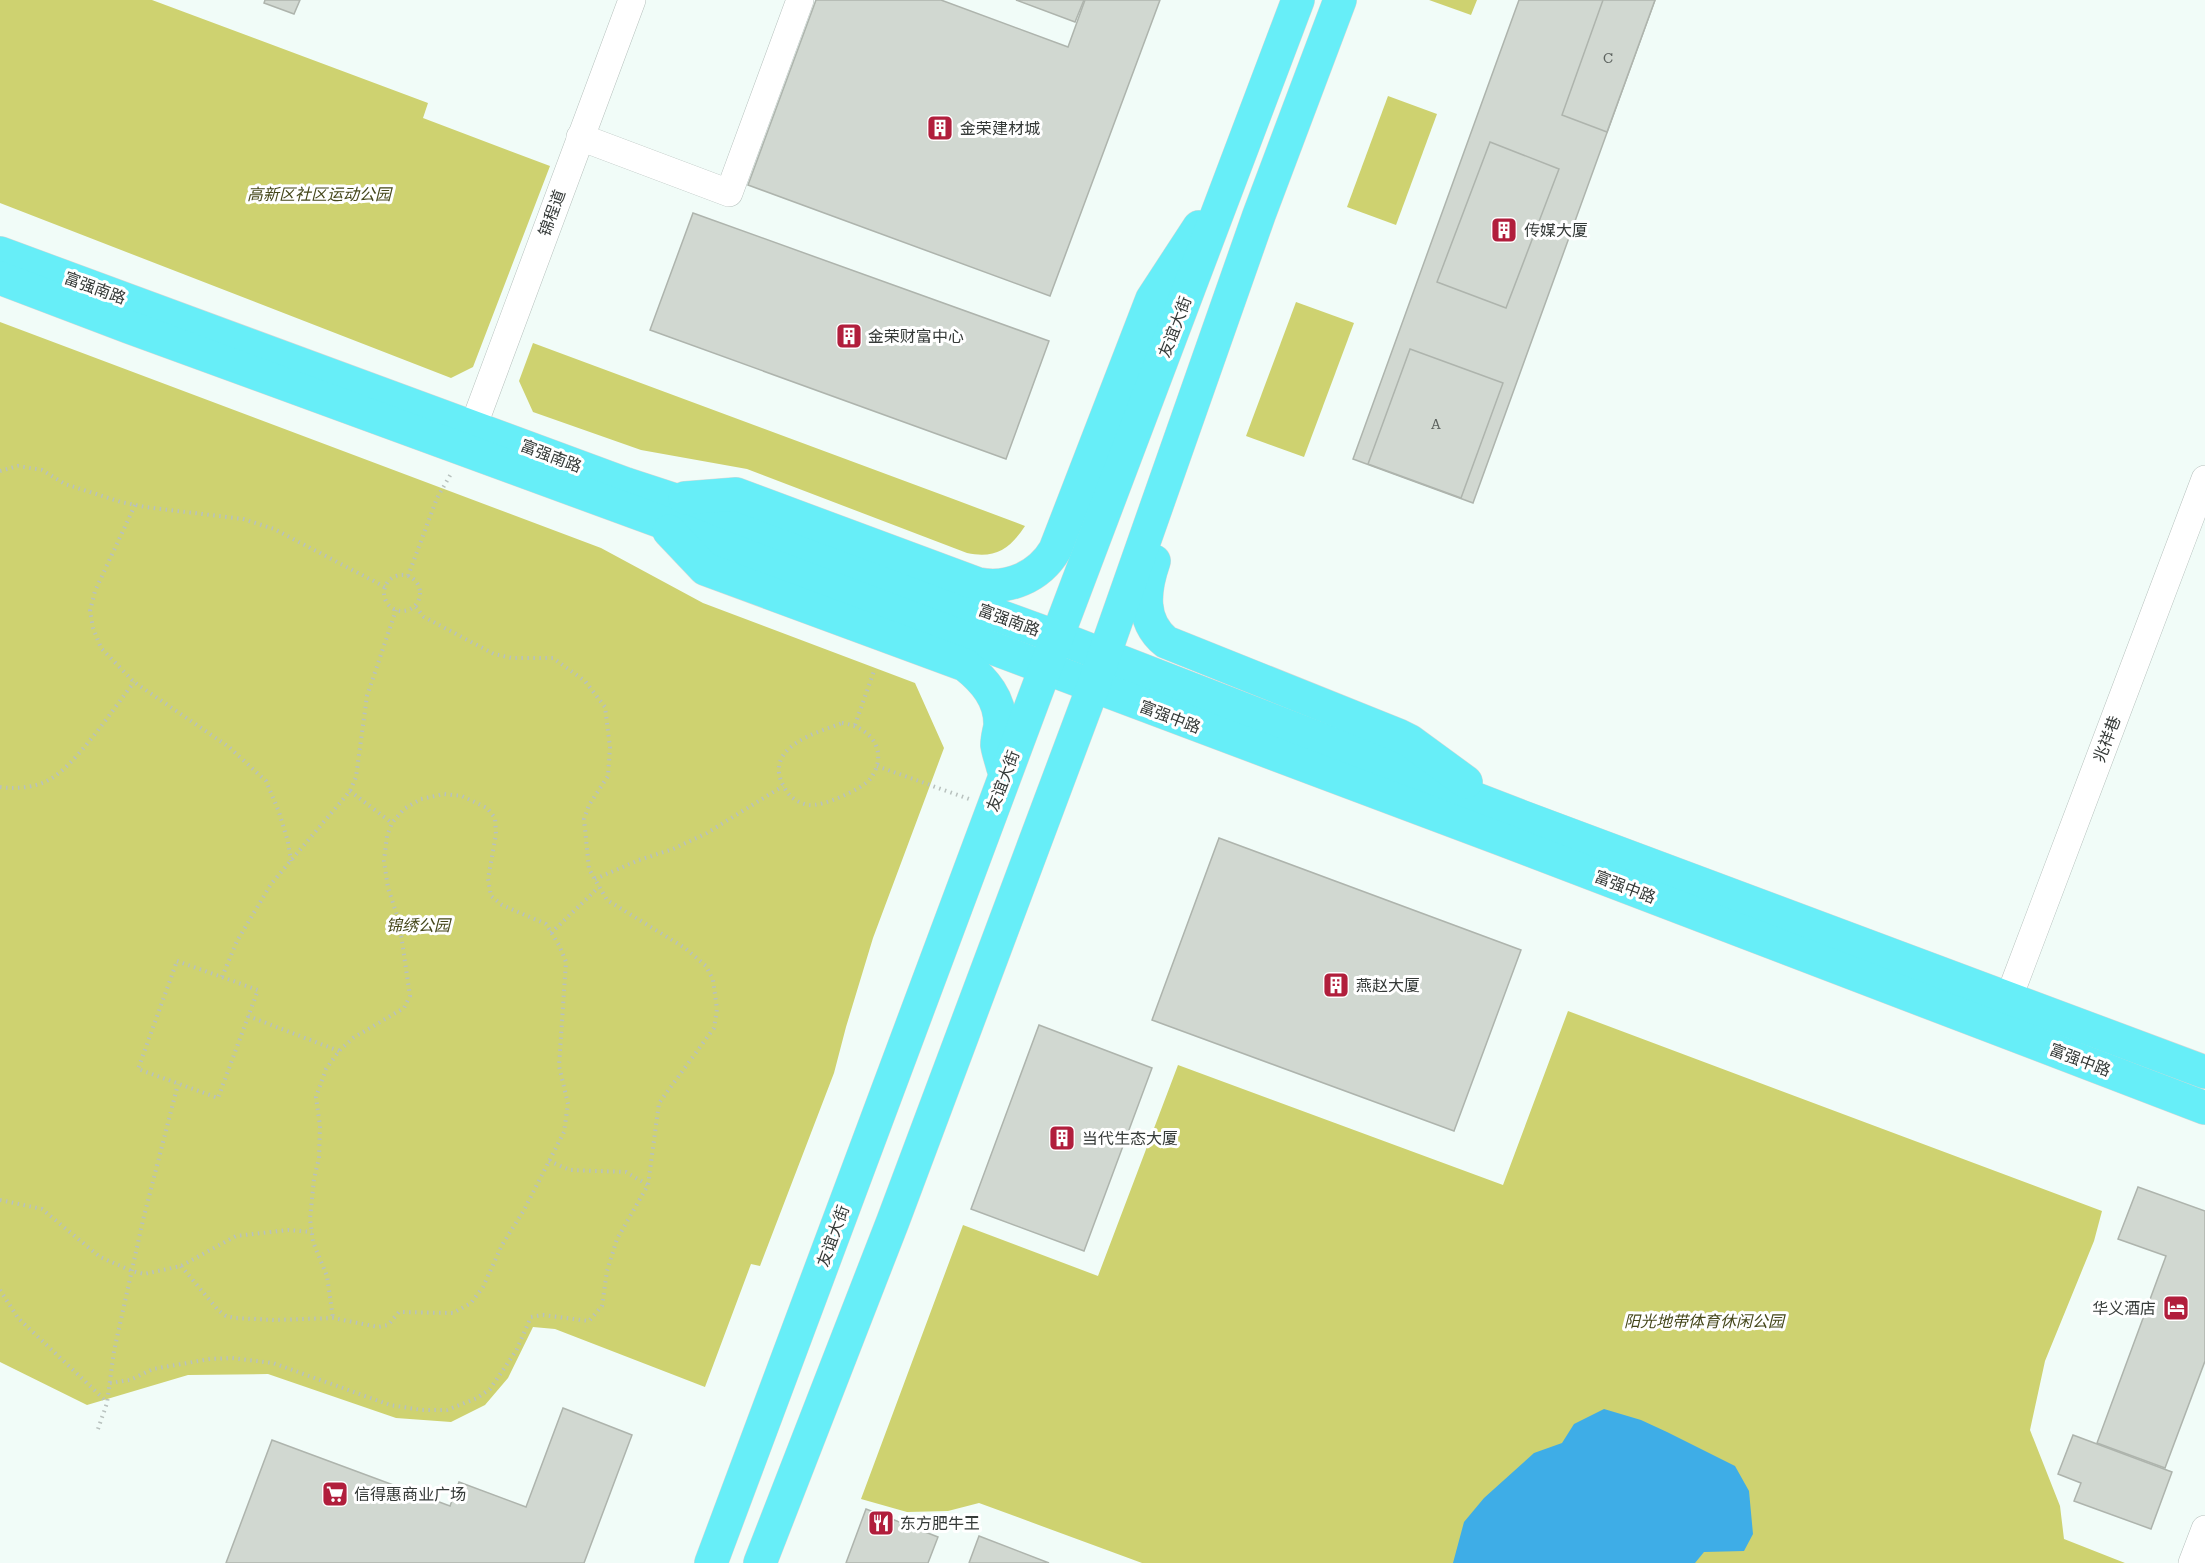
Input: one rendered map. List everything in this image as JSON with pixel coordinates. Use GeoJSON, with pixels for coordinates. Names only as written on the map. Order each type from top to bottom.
{"type":"FeatureCollection","features":[{"type":"Feature","properties":{"kind":"main road","name":"友谊大街"},"geometry":{"type":"LineString","coordinates":[[711,1563],[993,807],[1298,0]]}},
{"type":"Feature","properties":{"kind":"main road"},"geometry":{"type":"LineString","coordinates":[[760,1563],[893,1221],[1104,655],[1259,215],[1341,0]]}},
{"type":"Feature","properties":{"kind":"main road"},"geometry":{"type":"LineString","coordinates":[[1005,777],[997,742],[1000,725],[993,696],[986,683],[965,665],[705,568],[664,510],[736,494],[978,584],[1004,585],[1039,571],[1055,550],[1152,299],[1234,172]]}},
{"type":"Feature","properties":{"kind":"main road"},"geometry":{"type":"LineString","coordinates":[[1259,215],[1244,303],[1149,575],[1146,600],[1150,624],[1166,642],[1181,650],[1382,727],[1410,741],[1445,768],[1520,816]]}},
{"type":"Feature","properties":{"kind":"main road","name":"富强南路"},"geometry":{"type":"LineString","coordinates":[[0,253],[469,439]]}},
{"type":"Feature","properties":{"kind":"main road","name":"富强南路"},"geometry":{"type":"LineString","coordinates":[[0,278],[469,439],[664,510],[733,519],[1104,655]]}},
{"type":"Feature","properties":{"kind":"main road","name":"富强南路"},"geometry":{"type":"LineString","coordinates":[[664,510],[718,545],[1045,669]]}},
{"type":"Feature","properties":{"kind":"main road","name":"富强中路"},"geometry":{"type":"LineString","coordinates":[[1104,655],[1520,816],[2205,1072]]}},
{"type":"Feature","properties":{"kind":"main road","name":"富强中路"},"geometry":{"type":"LineString","coordinates":[[1045,669],[1501,839],[2205,1108]]}},
{"type":"Feature","properties":{"kind":"street","name":"锦程道"},"geometry":{"type":"LineString","coordinates":[[469,439],[632,0]]}},
{"type":"Feature","properties":{"kind":"street"},"geometry":{"type":"LineString","coordinates":[[580,137],[729,193],[801,0]]}},
{"type":"Feature","properties":{"kind":"street","name":"兆祥巷"},"geometry":{"type":"LineString","coordinates":[[2008,1000],[2205,479]]}},
{"type":"Feature","properties":{"kind":"street"},"geometry":{"type":"LineString","coordinates":[[2192,1563],[2205,1529]]}},
{"type":"Feature","properties":{"kind":"path"},"geometry":{"type":"LineString","coordinates":[[408,576],[437,498],[469,439]]}},
{"type":"Feature","properties":{"kind":"path"},"geometry":{"type":"LineString","coordinates":[[0,471],[18,466],[42,470],[65,484],[135,505],[243,519],[274,529],[385,586]]}},
{"type":"Feature","properties":{"kind":"path"},"geometry":{"type":"LineString","coordinates":[[135,505],[95,591],[90,611],[93,628],[101,648],[134,682],[229,747],[266,782],[279,812],[291,861]]}},
{"type":"Feature","properties":{"kind":"path"},"geometry":{"type":"LineString","coordinates":[[408,576],[419,586],[419,600],[409,610],[396,610],[386,600],[385,586],[395,577],[408,576]]}},
{"type":"Feature","properties":{"kind":"path"},"geometry":{"type":"LineString","coordinates":[[110,1383],[130,1380],[153,1369],[210,1359],[232,1358],[273,1362],[390,1405],[422,1410],[447,1410],[477,1398],[490,1389],[516,1351],[531,1317],[543,1315],[589,1321],[602,1306],[617,1239],[648,1185],[659,1103],[714,1028],[717,1009],[713,980],[706,966],[685,948],[607,900],[589,869],[584,819],[589,805],[608,776],[610,747],[605,707],[585,681],[553,658],[512,658],[494,654],[424,617],[415,606]]}},
{"type":"Feature","properties":{"kind":"path"},"geometry":{"type":"LineString","coordinates":[[222,977],[237,940],[271,884],[350,791],[356,777],[367,696],[396,610]]}},
{"type":"Feature","properties":{"kind":"path"},"geometry":{"type":"LineString","coordinates":[[855,725],[874,671]]}},
{"type":"Feature","properties":{"kind":"path"},"geometry":{"type":"LineString","coordinates":[[0,787],[19,789],[46,781],[76,758],[134,682]]}},
{"type":"Feature","properties":{"kind":"path"},"geometry":{"type":"LineString","coordinates":[[842,723],[855,725],[867,732],[875,743],[878,756],[876,766],[869,781],[829,802],[816,806],[803,804],[791,797],[783,786],[780,772],[782,759],[789,747],[800,739],[842,723]]}},
{"type":"Feature","properties":{"kind":"path"},"geometry":{"type":"LineString","coordinates":[[876,766],[993,807]]}},
{"type":"Feature","properties":{"kind":"path"},"geometry":{"type":"LineString","coordinates":[[595,879],[698,837],[783,786]]}},
{"type":"Feature","properties":{"kind":"path"},"geometry":{"type":"LineString","coordinates":[[350,791],[392,823]]}},
{"type":"Feature","properties":{"kind":"path"},"geometry":{"type":"LineString","coordinates":[[181,1266],[218,1310],[226,1316],[273,1320],[333,1317],[378,1327],[388,1325],[399,1312],[453,1313],[471,1303],[483,1287],[502,1245],[524,1210],[564,1132],[568,1104],[560,1066],[566,962],[546,924],[502,905],[491,896],[488,879],[496,834],[495,818],[487,808],[462,796],[444,794],[421,799],[404,809],[392,823],[387,836],[384,861],[388,888],[401,930],[410,996],[404,1008],[353,1038],[339,1051],[326,1069],[316,1097],[320,1126],[319,1158],[314,1179],[310,1219],[313,1242],[327,1276],[333,1317]]}},
{"type":"Feature","properties":{"kind":"path"},"geometry":{"type":"LineString","coordinates":[[551,933],[599,887]]}},
{"type":"Feature","properties":{"kind":"path"},"geometry":{"type":"LineString","coordinates":[[177,961],[222,977],[258,990],[218,1098],[138,1069],[177,961]]}},
{"type":"Feature","properties":{"kind":"path"},"geometry":{"type":"LineString","coordinates":[[248,1016],[339,1051]]}},
{"type":"Feature","properties":{"kind":"path"},"geometry":{"type":"LineString","coordinates":[[98,1429],[107,1403],[114,1351],[143,1220],[178,1084]]}},
{"type":"Feature","properties":{"kind":"path"},"geometry":{"type":"LineString","coordinates":[[549,1161],[570,1170],[626,1172],[648,1185]]}},
{"type":"Feature","properties":{"kind":"path"},"geometry":{"type":"LineString","coordinates":[[0,1200],[42,1209],[100,1257],[144,1274],[181,1266],[236,1236],[288,1230],[312,1232]]}},
{"type":"Feature","properties":{"kind":"path"},"geometry":{"type":"LineString","coordinates":[[0,1290],[18,1318],[107,1403]]}},
{"type":"Feature","properties":{"kind":"green space","name":"高新区社区运动公园"},"geometry":{"type":"Polygon","coordinates":[[[0,0],[152,0],[428,103],[423,118],[550,166],[473,367],[451,378],[0,203],[0,0]]]}},
{"type":"Feature","properties":{"kind":"green space"},"geometry":{"type":"Polygon","coordinates":[[[1429,0],[1477,0],[1471,15],[1429,0]]]}},
{"type":"Feature","properties":{"kind":"green space"},"geometry":{"type":"Polygon","coordinates":[[[1388,96],[1437,114],[1396,225],[1347,207],[1388,96]]]}},
{"type":"Feature","properties":{"kind":"green space"},"geometry":{"type":"Polygon","coordinates":[[[1296,302],[1354,323],[1304,457],[1246,436],[1296,302]]]}},
{"type":"Feature","properties":{"kind":"green space","name":"锦绣公园"},"geometry":{"type":"Polygon","coordinates":[[[0,322],[601,548],[703,603],[915,683],[944,748],[873,938],[834,1073],[760,1266],[751,1264],[705,1387],[555,1329],[533,1327],[508,1378],[485,1405],[451,1422],[396,1418],[268,1374],[188,1375],[87,1405],[0,1362],[0,322]]]}},
{"type":"Feature","properties":{"kind":"green space"},"geometry":{"type":"Polygon","coordinates":[[[533,343],[1025,526],[1014,541],[1001,550],[986,555],[967,553],[747,469],[641,450],[533,412],[519,381],[533,343]]]}},
{"type":"Feature","properties":{"kind":"green space","name":"阳光地带体育休闲公园"},"geometry":{"type":"Polygon","coordinates":[[[1568,1011],[2102,1211],[2094,1241],[2045,1361],[2030,1430],[2060,1506],[2064,1539],[2125,1563],[1142,1563],[979,1503],[948,1511],[907,1512],[861,1499],[963,1225],[1098,1276],[1178,1065],[1503,1185],[1568,1011]]]}},
{"type":"Feature","properties":{"kind":"water"},"geometry":{"type":"Polygon","coordinates":[[[1604,1409],[1641,1420],[1735,1466],[1749,1491],[1753,1534],[1744,1551],[1704,1552],[1695,1563],[1453,1563],[1464,1522],[1484,1498],[1534,1453],[1562,1443],[1574,1424],[1604,1409]]]}},
{"type":"Feature","properties":{"kind":"building"},"geometry":{"type":"Polygon","coordinates":[[[265,0],[300,0],[294,14],[264,3],[265,0]]]}},
{"type":"Feature","properties":{"kind":"building","name":"金荣建材城"},"geometry":{"type":"Polygon","coordinates":[[[816,0],[941,0],[1068,47],[1085,0],[1160,0],[1050,296],[748,185],[816,0]]]}},
{"type":"Feature","properties":{"kind":"building"},"geometry":{"type":"Polygon","coordinates":[[[1016,0],[1084,0],[1075,22],[1016,0]]]}},
{"type":"Feature","properties":{"kind":"building","name":"传媒大厦"},"geometry":{"type":"Polygon","coordinates":[[[1519,0],[1655,0],[1473,503],[1353,459],[1519,0]]]}},
{"type":"Feature","properties":{"kind":"building"},"geometry":{"type":"Polygon","coordinates":[[[1603,0],[1655,0],[1607,132],[1562,115],[1603,0]]]}},
{"type":"Feature","properties":{"kind":"building"},"geometry":{"type":"Polygon","coordinates":[[[1490,142],[1559,169],[1506,308],[1437,282],[1490,142]]]}},
{"type":"Feature","properties":{"kind":"building","name":"金荣财富中心"},"geometry":{"type":"Polygon","coordinates":[[[693,213],[1049,341],[1006,459],[650,330],[693,213]]]}},
{"type":"Feature","properties":{"kind":"building"},"geometry":{"type":"Polygon","coordinates":[[[1410,349],[1503,383],[1461,498],[1368,464],[1410,349]]]}},
{"type":"Feature","properties":{"kind":"building","name":"燕赵大厦"},"geometry":{"type":"Polygon","coordinates":[[[1219,838],[1521,950],[1454,1131],[1152,1020],[1219,838]]]}},
{"type":"Feature","properties":{"kind":"building","name":"当代生态大厦"},"geometry":{"type":"Polygon","coordinates":[[[1039,1025],[1152,1068],[1084,1251],[971,1209],[1039,1025]]]}},
{"type":"Feature","properties":{"kind":"building","name":"华义酒店"},"geometry":{"type":"Polygon","coordinates":[[[2138,1187],[2205,1211],[2205,1361],[2165,1468],[2097,1443],[2166,1256],[2118,1239],[2138,1187]]]}},
{"type":"Feature","properties":{"kind":"building","name":"信得惠商业广场"},"geometry":{"type":"Polygon","coordinates":[[[563,1408],[632,1435],[584,1563],[226,1563],[272,1440],[450,1506],[459,1482],[526,1507],[563,1408]]]}},
{"type":"Feature","properties":{"kind":"building"},"geometry":{"type":"Polygon","coordinates":[[[2073,1435],[2172,1472],[2151,1529],[2074,1501],[2081,1483],[2058,1474],[2073,1435]]]}},
{"type":"Feature","properties":{"kind":"building","name":"东方肥牛王"},"geometry":{"type":"Polygon","coordinates":[[[866,1509],[938,1537],[928,1563],[846,1563],[866,1509]]]}},
{"type":"Feature","properties":{"kind":"building"},"geometry":{"type":"Polygon","coordinates":[[[979,1536],[1049,1563],[969,1563],[979,1536]]]}},
{"type":"Feature","properties":{"kind":"place","name":"金荣建材城"},"geometry":{"type":"Point","coordinates":[940,128]}},
{"type":"Feature","properties":{"kind":"place","name":"传媒大厦"},"geometry":{"type":"Point","coordinates":[1504,230]}},
{"type":"Feature","properties":{"kind":"place","name":"金荣财富中心"},"geometry":{"type":"Point","coordinates":[849,336]}},
{"type":"Feature","properties":{"kind":"place","name":"燕赵大厦"},"geometry":{"type":"Point","coordinates":[1336,985]}},
{"type":"Feature","properties":{"kind":"place","name":"当代生态大厦"},"geometry":{"type":"Point","coordinates":[1062,1138]}},
{"type":"Feature","properties":{"kind":"place","name":"华义酒店"},"geometry":{"type":"Point","coordinates":[2176,1308]}},
{"type":"Feature","properties":{"kind":"place","name":"信得惠商业广场"},"geometry":{"type":"Point","coordinates":[335,1494]}},
{"type":"Feature","properties":{"kind":"place","name":"东方肥牛王"},"geometry":{"type":"Point","coordinates":[881,1523]}}]}
